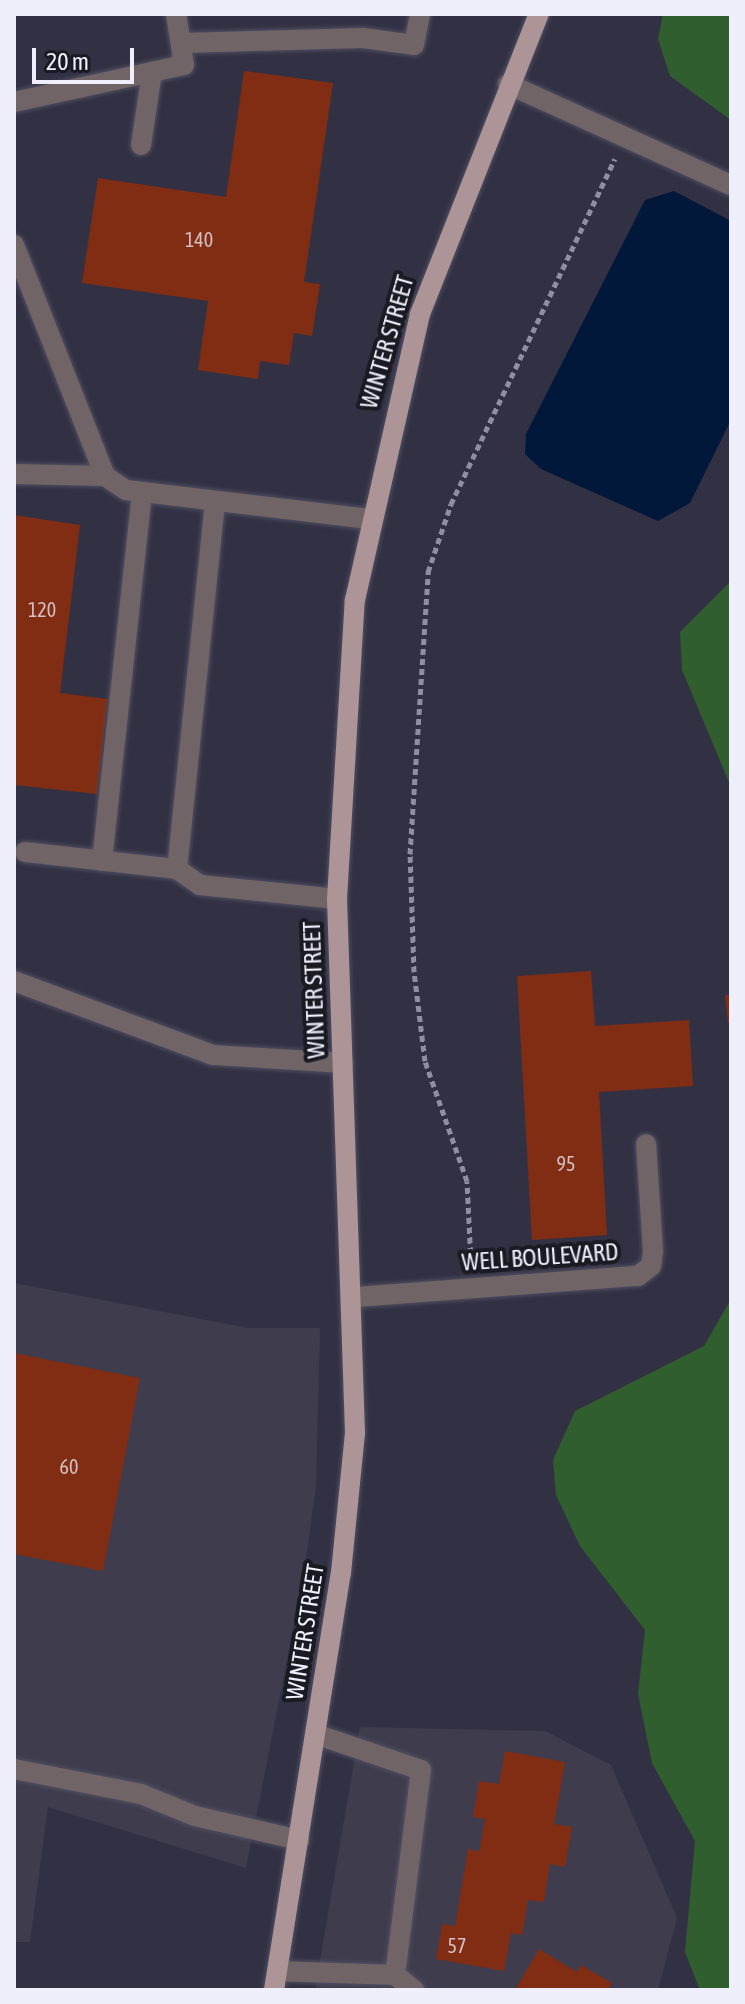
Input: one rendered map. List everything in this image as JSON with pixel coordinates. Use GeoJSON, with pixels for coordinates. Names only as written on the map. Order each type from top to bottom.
{"type":"FeatureCollection","features":[{"type":"Feature","properties":{"kind":"main road","name":"WINTER STREET"},"geometry":{"type":"LineString","coordinates":[[276,1981],[348,1512],[356,1297],[337,899],[344,701],[369,519],[420,314],[508,84],[539,14]]}},
{"type":"Feature","properties":{"kind":"lane"},"geometry":{"type":"LineString","coordinates":[[14,102],[184,65],[176,14]]}},
{"type":"Feature","properties":{"kind":"lane"},"geometry":{"type":"LineString","coordinates":[[181,43],[363,38],[414,45],[420,14]]}},
{"type":"Feature","properties":{"kind":"lane"},"geometry":{"type":"LineString","coordinates":[[141,145],[152,72]]}},
{"type":"Feature","properties":{"kind":"lane"},"geometry":{"type":"LineString","coordinates":[[508,84],[731,185]]}},
{"type":"Feature","properties":{"kind":"lane"},"geometry":{"type":"LineString","coordinates":[[14,245],[105,476]]}},
{"type":"Feature","properties":{"kind":"lane"},"geometry":{"type":"LineString","coordinates":[[14,474],[105,476],[142,493],[369,519]]}},
{"type":"Feature","properties":{"kind":"lane"},"geometry":{"type":"LineString","coordinates":[[102,861],[142,493]]}},
{"type":"Feature","properties":{"kind":"lane"},"geometry":{"type":"LineString","coordinates":[[177,869],[215,502]]}},
{"type":"Feature","properties":{"kind":"lane"},"geometry":{"type":"LineString","coordinates":[[25,852],[177,869],[200,885],[337,899]]}},
{"type":"Feature","properties":{"kind":"lane"},"geometry":{"type":"LineString","coordinates":[[14,981],[213,1055],[343,1063]]}},
{"type":"Feature","properties":{"kind":"lane","name":"WELL BOULEVARD"},"geometry":{"type":"LineString","coordinates":[[356,1297],[638,1276],[651,1266],[646,1144]]}},
{"type":"Feature","properties":{"kind":"lane"},"geometry":{"type":"LineString","coordinates":[[315,1734],[421,1770],[395,1975]]}},
{"type":"Feature","properties":{"kind":"lane"},"geometry":{"type":"LineString","coordinates":[[14,1769],[141,1794],[195,1816],[299,1840]]}},
{"type":"Feature","properties":{"kind":"lane"},"geometry":{"type":"LineString","coordinates":[[276,1981],[395,1975],[414,1990]]}},
{"type":"Feature","properties":{"kind":"path"},"geometry":{"type":"LineString","coordinates":[[471,1289],[467,1181],[425,1061],[414,972],[410,854],[428,572],[451,504],[626,136]]}},
{"type":"Feature","properties":{"kind":"shaded area"},"geometry":{"type":"Polygon","coordinates":[[[14,1283],[248,1328],[320,1328],[316,1486],[304,1574],[246,1868],[48,1807],[30,1942],[14,1942],[14,1283]]]}},
{"type":"Feature","properties":{"kind":"shaded area"},"geometry":{"type":"Polygon","coordinates":[[[360,1727],[545,1731],[611,1765],[677,1918],[658,1990],[315,1990],[360,1727]]]}},
{"type":"Feature","properties":{"kind":"green space"},"geometry":{"type":"Polygon","coordinates":[[[663,14],[731,14],[731,120],[670,76],[658,39],[663,14]]]}},
{"type":"Feature","properties":{"kind":"green space"},"geometry":{"type":"Polygon","coordinates":[[[731,581],[731,787],[682,670],[680,632],[731,581]]]}},
{"type":"Feature","properties":{"kind":"green space"},"geometry":{"type":"Polygon","coordinates":[[[731,1299],[731,1990],[700,1990],[685,1952],[695,1841],[652,1763],[638,1694],[645,1630],[580,1546],[556,1495],[553,1460],[575,1411],[704,1346],[731,1299]]]}},
{"type":"Feature","properties":{"kind":"water"},"geometry":{"type":"Polygon","coordinates":[[[674,191],[731,221],[731,420],[690,503],[658,521],[541,469],[525,454],[526,434],[645,200],[674,191]]]}},
{"type":"Feature","properties":{"kind":"building"},"geometry":{"type":"Polygon","coordinates":[[[244,71],[333,83],[304,282],[320,284],[312,336],[294,333],[289,365],[260,361],[258,379],[198,370],[208,301],[82,283],[98,178],[226,197],[244,71]]]}},
{"type":"Feature","properties":{"kind":"building"},"geometry":{"type":"Polygon","coordinates":[[[14,515],[80,525],[60,693],[108,699],[97,794],[14,785],[14,515]]]}},
{"type":"Feature","properties":{"kind":"building"},"geometry":{"type":"Polygon","coordinates":[[[591,971],[595,1026],[689,1020],[693,1086],[599,1092],[607,1235],[532,1240],[517,976],[591,971]]]}},
{"type":"Feature","properties":{"kind":"building"},"geometry":{"type":"Polygon","coordinates":[[[725,995],[731,995],[731,1022],[728,1023],[725,995]]]}},
{"type":"Feature","properties":{"kind":"building"},"geometry":{"type":"Polygon","coordinates":[[[14,1353],[140,1378],[103,1571],[14,1554],[14,1353]]]}},
{"type":"Feature","properties":{"kind":"building"},"geometry":{"type":"Polygon","coordinates":[[[505,1751],[565,1762],[554,1824],[572,1827],[565,1867],[550,1864],[544,1902],[528,1900],[522,1935],[511,1933],[504,1971],[436,1959],[442,1924],[455,1926],[468,1849],[479,1852],[485,1819],[473,1817],[479,1781],[499,1784],[505,1751]]]}},
{"type":"Feature","properties":{"kind":"building"},"geometry":{"type":"Polygon","coordinates":[[[539,1949],[577,1972],[581,1965],[612,1983],[608,1990],[515,1990],[539,1949]]]}}]}
